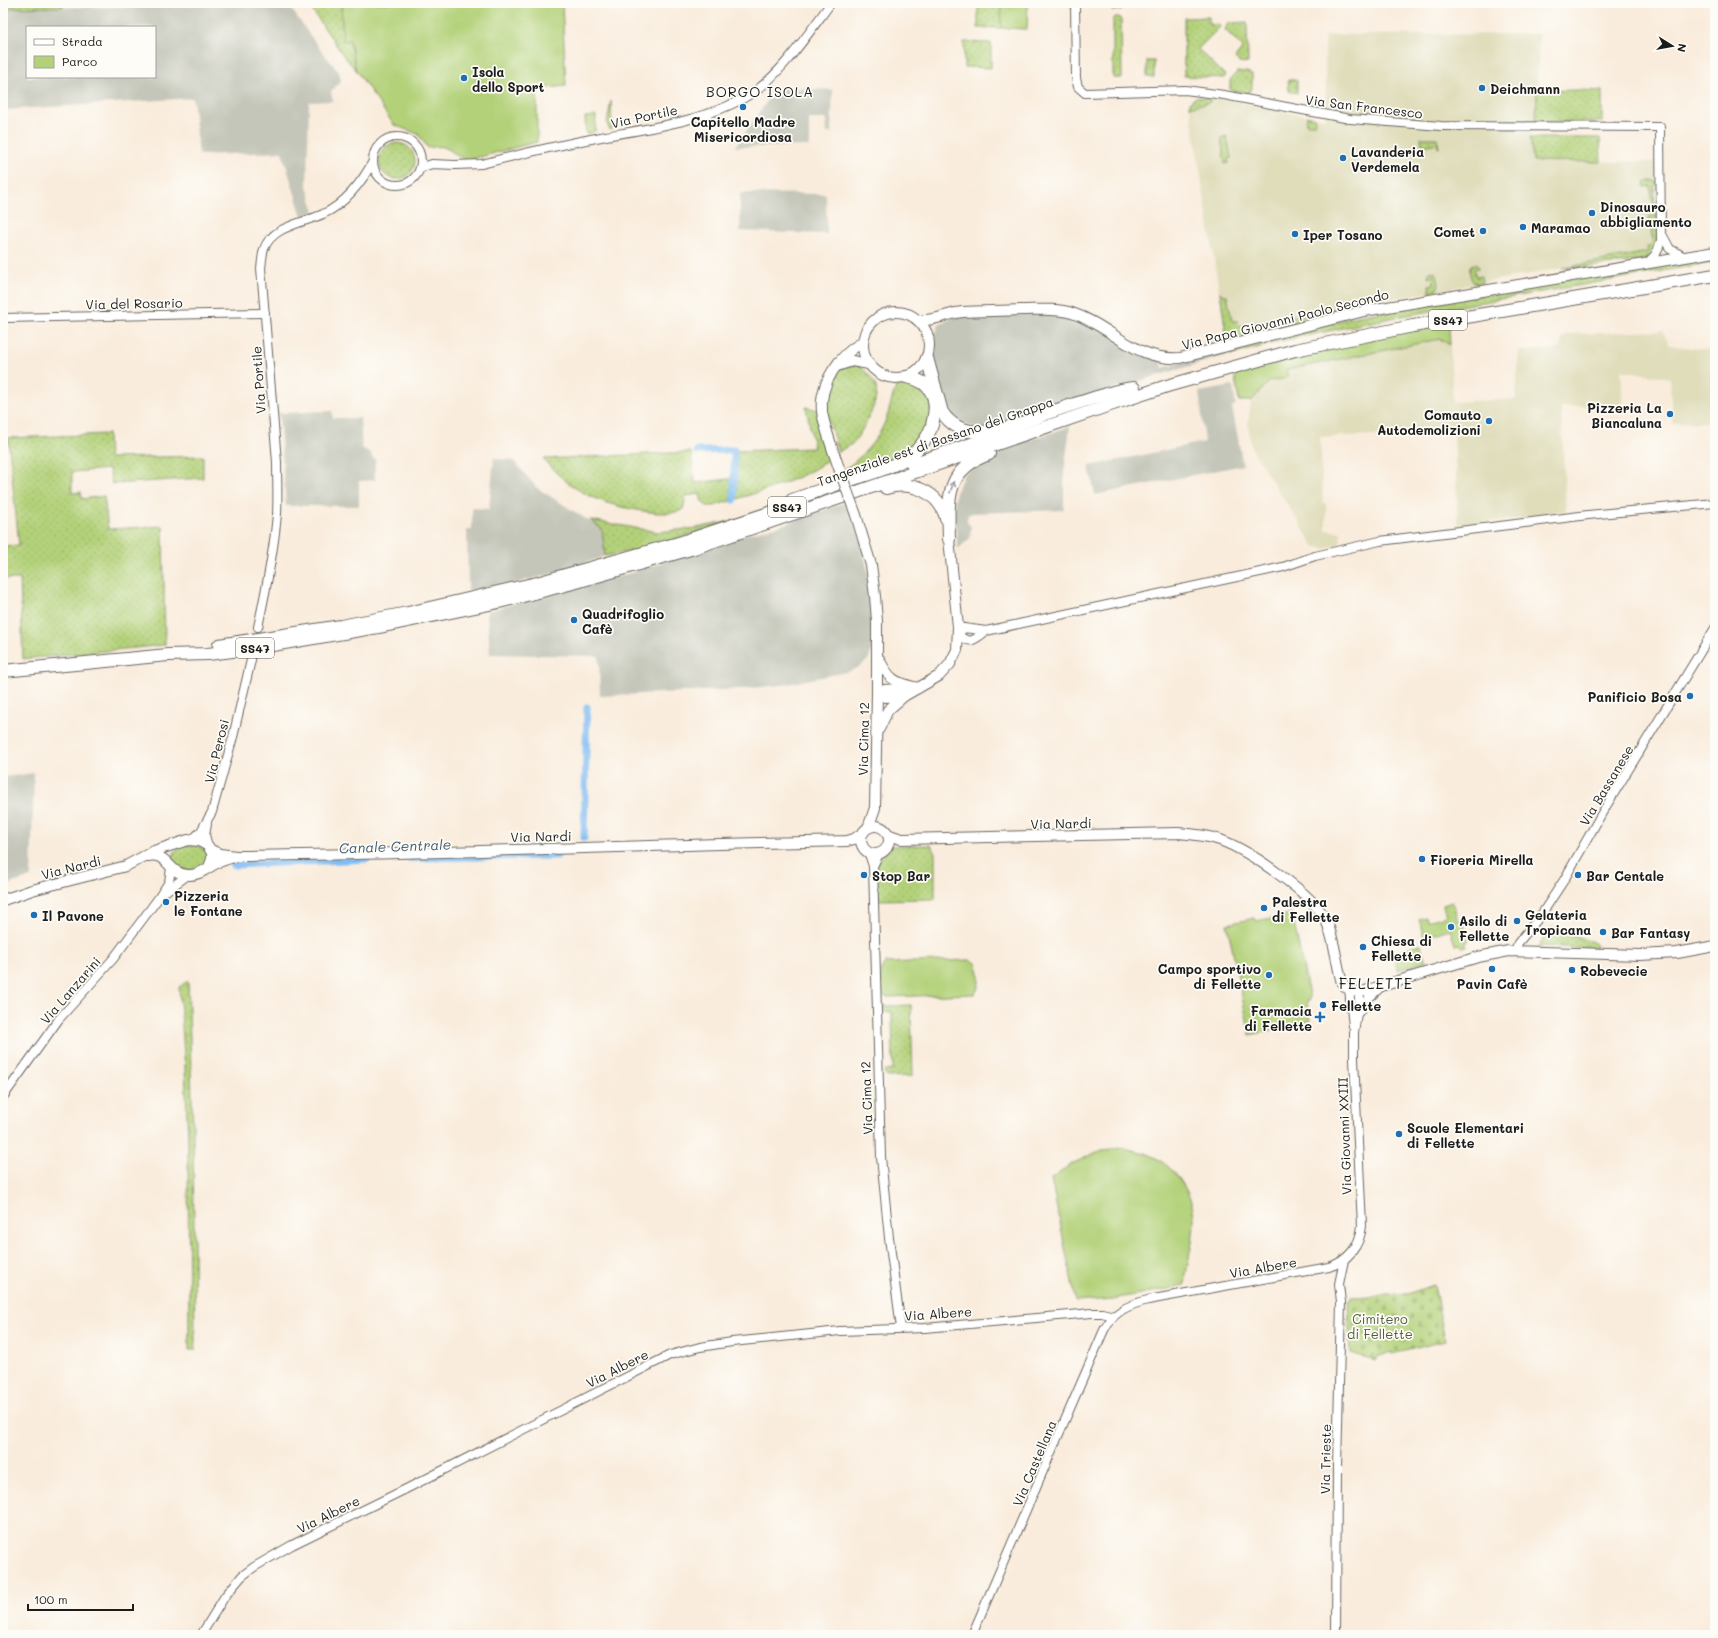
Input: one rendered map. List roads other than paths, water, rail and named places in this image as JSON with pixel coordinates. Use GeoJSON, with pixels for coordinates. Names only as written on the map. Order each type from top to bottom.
{"type":"FeatureCollection","features":[{"type":"Feature","properties":{"kind":"highway","name":"Tangenziale est di Bassano del Grappa"},"geometry":{"type":"LineString","coordinates":[[168,655],[237,642],[340,626],[476,598],[605,565],[748,520],[1134,388],[1332,335],[1715,267]]}},
{"type":"Feature","properties":{"kind":"highway","name":"Tangenziale est di Bassano del Grappa"},"geometry":{"type":"LineString","coordinates":[[3,671],[168,655],[208,654],[257,648],[342,634],[433,616],[573,583],[657,559],[740,532],[1228,364],[1374,333],[1715,275]]}},
{"type":"Feature","properties":{"kind":"highway"},"geometry":{"type":"LineString","coordinates":[[927,358],[942,412],[946,419],[964,430],[978,432],[1001,430],[1078,402],[1123,389],[1134,388]]}},
{"type":"Feature","properties":{"kind":"highway","name":"SS47"},"geometry":{"type":"LineString","coordinates":[[748,520],[768,508],[842,480],[903,460],[917,450],[927,436],[935,412],[934,398],[927,386],[922,382],[917,379],[906,377]]}},
{"type":"Feature","properties":{"kind":"highway"},"geometry":{"type":"LineString","coordinates":[[949,539],[948,503],[950,491],[954,481],[967,465],[980,456],[1079,423],[1104,407]]}},
{"type":"Feature","properties":{"kind":"highway","name":"SS47"},"geometry":{"type":"LineString","coordinates":[[740,532],[771,528],[896,485],[908,486],[923,490],[934,497],[941,506],[946,519],[949,539]]}},
{"type":"Feature","properties":{"kind":"main road","name":"Via Papa Giovanni Paolo Secondo"},"geometry":{"type":"LineString","coordinates":[[863,342],[866,332],[872,323],[884,315],[899,312],[918,320],[929,321],[953,313],[968,311],[1048,310],[1064,311],[1088,320],[1142,352],[1162,358],[1180,358],[1364,311],[1552,278],[1715,252]]}},
{"type":"Feature","properties":{"kind":"main road"},"geometry":{"type":"LineString","coordinates":[[842,480],[822,413],[822,401],[831,371],[855,346],[863,342],[863,350],[869,364],[877,372],[883,376],[895,379],[906,377],[918,370],[927,358],[929,340],[933,327],[941,318]]}},
{"type":"Feature","properties":{"kind":"main road"},"geometry":{"type":"LineString","coordinates":[[918,320],[925,329],[929,340]]}},
{"type":"Feature","properties":{"kind":"main road"},"geometry":{"type":"LineString","coordinates":[[835,366],[852,361],[869,364]]}},
{"type":"Feature","properties":{"kind":"main road","name":"Via Cima 12"},"geometry":{"type":"LineString","coordinates":[[842,480],[856,515],[871,566],[873,580],[877,621],[878,657],[875,808]]}},
{"type":"Feature","properties":{"kind":"main road"},"geometry":{"type":"LineString","coordinates":[[876,734],[888,710],[904,696],[935,679],[950,664],[957,650],[958,635],[949,539]]}},
{"type":"Feature","properties":{"kind":"main road"},"geometry":{"type":"LineString","coordinates":[[878,657],[883,669],[892,680],[902,685],[918,688]]}},
{"type":"Feature","properties":{"kind":"main road"},"geometry":{"type":"LineString","coordinates":[[878,693],[884,690],[918,688]]}},
{"type":"Feature","properties":{"kind":"main road"},"geometry":{"type":"LineString","coordinates":[[878,693],[885,697],[904,696]]}},
{"type":"Feature","properties":{"kind":"main road"},"geometry":{"type":"LineString","coordinates":[[870,851],[860,839],[866,830],[875,808]]}},
{"type":"Feature","properties":{"kind":"main road"},"geometry":{"type":"LineString","coordinates":[[875,808],[888,846]]}},
{"type":"Feature","properties":{"kind":"main road"},"geometry":{"type":"LineString","coordinates":[[847,841],[854,839],[866,830],[875,826],[901,839]]}},
{"type":"Feature","properties":{"kind":"main road","name":"Via Nardi"},"geometry":{"type":"LineString","coordinates":[[901,839],[1178,833],[1205,836],[1221,840],[1266,866],[1318,907],[1326,920],[1330,932],[1342,982],[1354,991]]}},
{"type":"Feature","properties":{"kind":"main road"},"geometry":{"type":"LineString","coordinates":[[847,841],[870,851],[884,850],[901,839]]}},
{"type":"Feature","properties":{"kind":"main road","name":"Via Nardi"},"geometry":{"type":"LineString","coordinates":[[3,900],[32,890],[126,866],[159,849],[188,840],[199,841],[220,854],[236,856],[847,841]]}},
{"type":"Feature","properties":{"kind":"main road"},"geometry":{"type":"LineString","coordinates":[[170,866],[169,852],[174,845]]}},
{"type":"Feature","properties":{"kind":"main road"},"geometry":{"type":"LineString","coordinates":[[209,867],[212,859],[210,848]]}},
{"type":"Feature","properties":{"kind":"main road"},"geometry":{"type":"LineString","coordinates":[[144,856],[154,855],[163,858],[176,872],[188,875]]}},
{"type":"Feature","properties":{"kind":"main road","name":"Via Nardi"},"geometry":{"type":"LineString","coordinates":[[188,875],[201,872],[221,861],[236,856]]}},
{"type":"Feature","properties":{"kind":"main road","name":"Via Giovanni XXIII"},"geometry":{"type":"LineString","coordinates":[[1354,991],[1382,986],[1478,957],[1515,951],[1640,955],[1677,953],[1715,946]]}},
{"type":"Feature","properties":{"kind":"street","name":"Via Portile"},"geometry":{"type":"LineString","coordinates":[[420,168],[432,164],[482,164],[653,127],[690,118],[725,107],[749,95],[775,74],[831,3]]}},
{"type":"Feature","properties":{"kind":"street","name":"Via San Francesco"},"geometry":{"type":"LineString","coordinates":[[1075,3],[1076,78],[1078,88],[1085,93],[1185,90],[1224,95],[1324,115],[1386,123],[1467,127],[1660,127],[1661,234],[1663,245]]}},
{"type":"Feature","properties":{"kind":"street"},"geometry":{"type":"LineString","coordinates":[[359,182],[366,177],[373,177],[380,178],[391,184],[406,183],[417,175],[420,168],[420,152],[414,144],[409,140],[397,137],[390,138],[378,146],[373,161],[374,169],[380,178]]}},
{"type":"Feature","properties":{"kind":"street","name":"Via Portile"},"geometry":{"type":"LineString","coordinates":[[420,152],[432,160],[444,164]]}},
{"type":"Feature","properties":{"kind":"street","name":"Via Portile"},"geometry":{"type":"LineString","coordinates":[[258,626],[266,590],[276,515],[277,489],[277,462],[261,268],[264,250],[267,244],[284,229],[323,214],[333,208],[346,197],[359,182],[373,161]]}},
{"type":"Feature","properties":{"kind":"street"},"geometry":{"type":"LineString","coordinates":[[1663,245],[1686,257]]}},
{"type":"Feature","properties":{"kind":"street"},"geometry":{"type":"LineString","coordinates":[[1663,245],[1668,250],[1666,261]]}},
{"type":"Feature","properties":{"kind":"street"},"geometry":{"type":"LineString","coordinates":[[1646,264],[1654,257],[1663,245]]}},
{"type":"Feature","properties":{"kind":"street","name":"Via del Rosario"},"geometry":{"type":"LineString","coordinates":[[3,318],[265,313]]}},
{"type":"Feature","properties":{"kind":"street"},"geometry":{"type":"LineString","coordinates":[[986,631],[972,641],[965,640],[958,635],[964,628],[986,631],[1283,567],[1315,556],[1373,542],[1595,514],[1715,503]]}},
{"type":"Feature","properties":{"kind":"street","name":"Via Bassanese"},"geometry":{"type":"LineString","coordinates":[[1515,951],[1518,943],[1541,916],[1564,880],[1715,628]]}},
{"type":"Feature","properties":{"kind":"street","name":"Via Perosi"},"geometry":{"type":"LineString","coordinates":[[208,819],[222,780],[251,660]]}},
{"type":"Feature","properties":{"kind":"street"},"geometry":{"type":"LineString","coordinates":[[188,840],[195,837],[201,831],[208,819]]}},
{"type":"Feature","properties":{"kind":"street"},"geometry":{"type":"LineString","coordinates":[[208,819],[205,835],[210,848]]}},
{"type":"Feature","properties":{"kind":"street","name":"Via Cima 12"},"geometry":{"type":"LineString","coordinates":[[870,851],[873,866],[881,1157],[889,1238],[901,1328]]}},
{"type":"Feature","properties":{"kind":"street","name":"Via Lanzarini"},"geometry":{"type":"LineString","coordinates":[[3,1097],[59,1019],[113,959],[157,900],[169,882],[170,866]]}},
{"type":"Feature","properties":{"kind":"street","name":"Via Lanzarini"},"geometry":{"type":"LineString","coordinates":[[157,900],[170,887],[188,875]]}},
{"type":"Feature","properties":{"kind":"street","name":"Via Giovanni XXIII"},"geometry":{"type":"LineString","coordinates":[[1356,1019],[1369,998],[1382,986]]}},
{"type":"Feature","properties":{"kind":"street"},"geometry":{"type":"LineString","coordinates":[[1354,991],[1350,1007],[1354,1032]]}},
{"type":"Feature","properties":{"kind":"street","name":"Via Giovanni XXIII"},"geometry":{"type":"LineString","coordinates":[[1353,1250],[1359,1239],[1362,1226],[1355,1088],[1354,1032],[1359,1001],[1354,991]]}},
{"type":"Feature","properties":{"kind":"street","name":"Via Albere"},"geometry":{"type":"LineString","coordinates":[[1125,1307],[1148,1300],[1330,1267],[1344,1260],[1353,1250]]}},
{"type":"Feature","properties":{"kind":"street","name":"Via Trieste"},"geometry":{"type":"LineString","coordinates":[[1336,1635],[1336,1467],[1341,1302],[1339,1284],[1344,1260]]}},
{"type":"Feature","properties":{"kind":"street","name":"Via Trieste"},"geometry":{"type":"LineString","coordinates":[[1330,1267],[1339,1284]]}},
{"type":"Feature","properties":{"kind":"street","name":"Via Castellana"},"geometry":{"type":"LineString","coordinates":[[972,1635],[1104,1330],[1114,1316],[1125,1307]]}},
{"type":"Feature","properties":{"kind":"street","name":"Via Albere"},"geometry":{"type":"LineString","coordinates":[[201,1635],[225,1596],[242,1576],[254,1567],[292,1545],[406,1490],[670,1355],[700,1347],[732,1342],[840,1331],[925,1328],[1092,1313],[1102,1313],[1114,1316]]}},
{"type":"Feature","properties":{"kind":"waterway","name":"Canale Centrale"},"geometry":{"type":"LineString","coordinates":[[697,451],[734,450],[734,500]]}},
{"type":"Feature","properties":{"kind":"waterway","name":"Canale Centrale"},"geometry":{"type":"LineString","coordinates":[[584,838],[587,707]]}},
{"type":"Feature","properties":{"kind":"waterway","name":"Canale Centrale"},"geometry":{"type":"LineString","coordinates":[[410,858],[557,856]]}},
{"type":"Feature","properties":{"kind":"waterway","name":"Canale Centrale"},"geometry":{"type":"LineString","coordinates":[[234,865],[367,859]]}},
{"type":"Feature","properties":{"kind":"place","name":"Isola dello Sport"},"geometry":{"type":"Point","coordinates":[464,78]}},
{"type":"Feature","properties":{"kind":"place","name":"Deichmann"},"geometry":{"type":"Point","coordinates":[1482,88]}},
{"type":"Feature","properties":{"kind":"place","name":"Capitello Madre Misericordiosa"},"geometry":{"type":"Point","coordinates":[743,107]}},
{"type":"Feature","properties":{"kind":"place","name":"Lavanderia Verdemela"},"geometry":{"type":"Point","coordinates":[1343,158]}},
{"type":"Feature","properties":{"kind":"place","name":"Dinosauro abbigliamento"},"geometry":{"type":"Point","coordinates":[1592,213]}},
{"type":"Feature","properties":{"kind":"place","name":"Maramao"},"geometry":{"type":"Point","coordinates":[1523,227]}},
{"type":"Feature","properties":{"kind":"place","name":"Comet"},"geometry":{"type":"Point","coordinates":[1483,231]}},
{"type":"Feature","properties":{"kind":"place","name":"Iper Tosano"},"geometry":{"type":"Point","coordinates":[1295,234]}},
{"type":"Feature","properties":{"kind":"place","name":"Pizzeria La Biancaluna"},"geometry":{"type":"Point","coordinates":[1670,414]}},
{"type":"Feature","properties":{"kind":"place","name":"Comauto Autodemolizioni"},"geometry":{"type":"Point","coordinates":[1489,421]}},
{"type":"Feature","properties":{"kind":"place","name":"Quadrifoglio Cafè"},"geometry":{"type":"Point","coordinates":[574,620]}},
{"type":"Feature","properties":{"kind":"place","name":"Panificio Bosa"},"geometry":{"type":"Point","coordinates":[1690,696]}},
{"type":"Feature","properties":{"kind":"place","name":"Fioreria Mirella"},"geometry":{"type":"Point","coordinates":[1422,859]}},
{"type":"Feature","properties":{"kind":"place","name":"Stop Bar"},"geometry":{"type":"Point","coordinates":[864,875]}},
{"type":"Feature","properties":{"kind":"place","name":"Bar Centale"},"geometry":{"type":"Point","coordinates":[1578,875]}},
{"type":"Feature","properties":{"kind":"place","name":"Pizzeria le Fontane"},"geometry":{"type":"Point","coordinates":[166,902]}},
{"type":"Feature","properties":{"kind":"place","name":"Palestra di Fellette"},"geometry":{"type":"Point","coordinates":[1264,908]}},
{"type":"Feature","properties":{"kind":"place","name":"Il Pavone"},"geometry":{"type":"Point","coordinates":[34,915]}},
{"type":"Feature","properties":{"kind":"place","name":"Gelateria Tropicana"},"geometry":{"type":"Point","coordinates":[1517,921]}},
{"type":"Feature","properties":{"kind":"place","name":"Asilo di Fellette"},"geometry":{"type":"Point","coordinates":[1451,927]}},
{"type":"Feature","properties":{"kind":"place","name":"Bar Fantasy"},"geometry":{"type":"Point","coordinates":[1603,932]}},
{"type":"Feature","properties":{"kind":"place","name":"Chiesa di Fellette"},"geometry":{"type":"Point","coordinates":[1363,947]}},
{"type":"Feature","properties":{"kind":"place","name":"Pavin Cafè"},"geometry":{"type":"Point","coordinates":[1492,969]}},
{"type":"Feature","properties":{"kind":"place","name":"Robevecie"},"geometry":{"type":"Point","coordinates":[1572,970]}},
{"type":"Feature","properties":{"kind":"place","name":"Campo sportivo di Fellette"},"geometry":{"type":"Point","coordinates":[1269,975]}},
{"type":"Feature","properties":{"kind":"place","name":"Fellette"},"geometry":{"type":"Point","coordinates":[1323,1005]}},
{"type":"Feature","properties":{"kind":"place","name":"Farmacia di Fellette"},"geometry":{"type":"Point","coordinates":[1320,1017]}},
{"type":"Feature","properties":{"kind":"place","name":"Scuole Elementari di Fellette"},"geometry":{"type":"Point","coordinates":[1399,1134]}},
{"type":"Feature","properties":{"kind":"district","name":"BORGO ISOLA"},"geometry":{"type":"Point","coordinates":[760,91]}},
{"type":"Feature","properties":{"kind":"district","name":"FELLETTE"},"geometry":{"type":"Point","coordinates":[1376,983]}},
{"type":"Feature","properties":{"kind":"park label","name":"Cimitero di Fellette"},"geometry":{"type":"Point","coordinates":[1380,1326]}}]}
